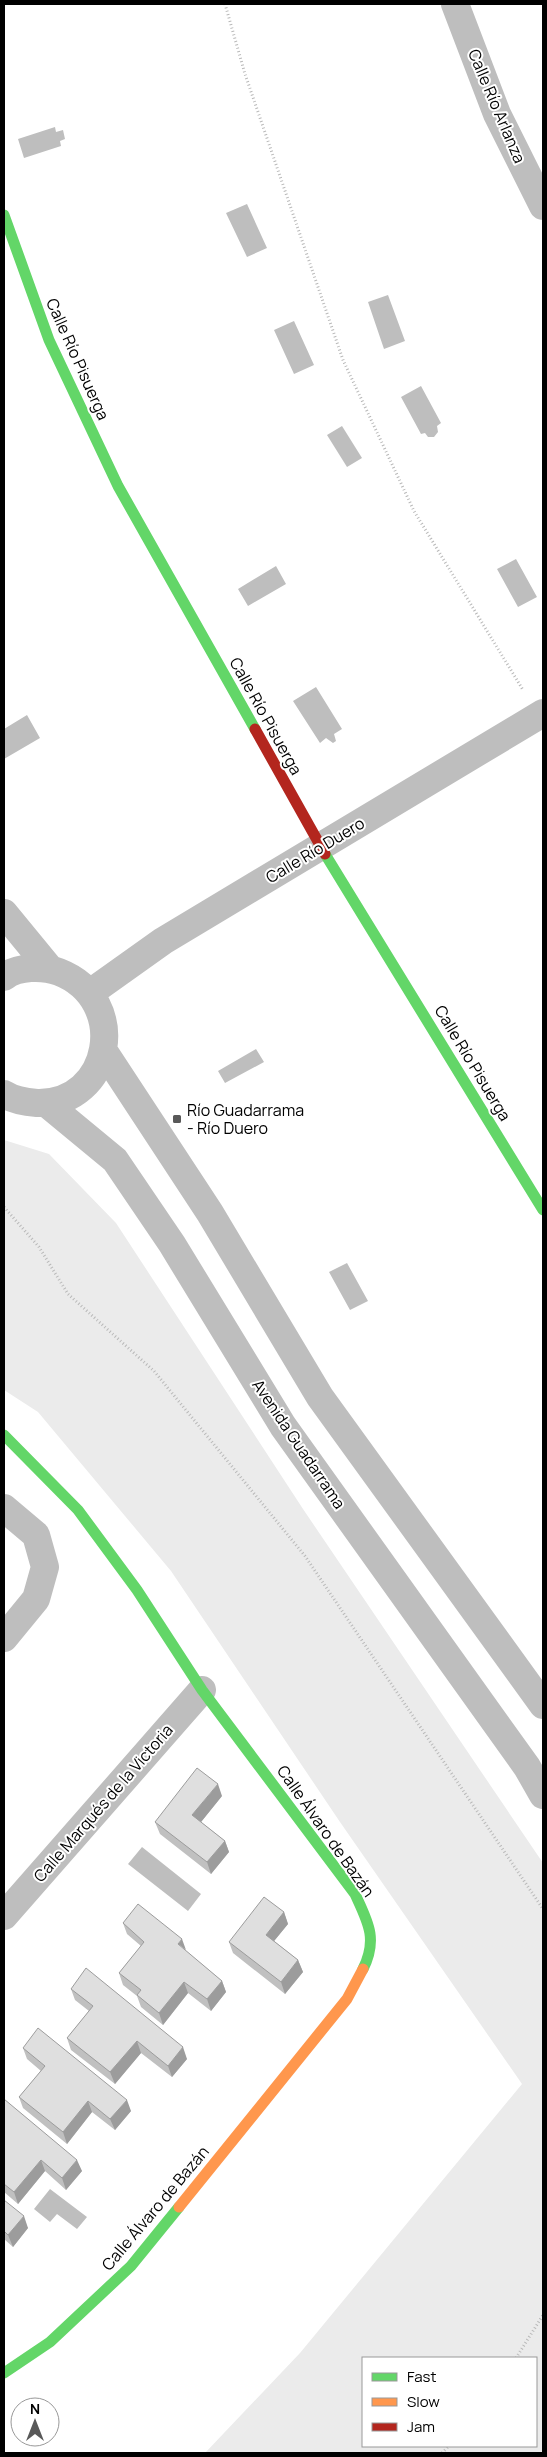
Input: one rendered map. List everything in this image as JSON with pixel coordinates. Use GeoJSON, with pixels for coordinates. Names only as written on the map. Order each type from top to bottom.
{"type":"FeatureCollection","features":[{"type":"Feature","properties":{"kind":"street","name":"Calle Río Arlanza"},"geometry":{"type":"LineString","coordinates":[[455,4],[497,114],[543,206]]}},
{"type":"Feature","properties":{"kind":"street","name":"Calle Río Pisuerga"},"geometry":{"type":"LineString","coordinates":[[4,215],[49,340],[118,486],[321,847],[543,1210]]}},
{"type":"Feature","properties":{"kind":"street","name":"Calle Río Duero"},"geometry":{"type":"LineString","coordinates":[[90,993],[163,941],[541,714]]}},
{"type":"Feature","properties":{"kind":"street"},"geometry":{"type":"LineString","coordinates":[[4,913],[50,969]]}},
{"type":"Feature","properties":{"kind":"street"},"geometry":{"type":"LineString","coordinates":[[4,976],[28,968],[50,969],[72,977],[90,993],[100,1010],[105,1030],[103,1050],[96,1070],[83,1086],[65,1097],[46,1103],[27,1102],[4,1094]]}},
{"type":"Feature","properties":{"kind":"street"},"geometry":{"type":"LineString","coordinates":[[103,1050],[210,1214],[320,1397],[543,1705]]}},
{"type":"Feature","properties":{"kind":"street","name":"Avenida Guadarrama"},"geometry":{"type":"LineString","coordinates":[[46,1103],[115,1160],[172,1244],[283,1426],[527,1767],[543,1795]]}},
{"type":"Feature","properties":{"kind":"street","name":"Calle Álvaro de Bazán"},"geometry":{"type":"LineString","coordinates":[[4,1435],[18,1446],[78,1510],[137,1590],[202,1690],[355,1894],[370,1926],[370,1953],[347,1999],[131,2266],[50,2342],[4,2372]]}},
{"type":"Feature","properties":{"kind":"street"},"geometry":{"type":"LineString","coordinates":[[4,1508],[36,1535],[45,1567],[36,1599],[4,1638]]}},
{"type":"Feature","properties":{"kind":"street","name":"Calle Marqués de la Victoria"},"geometry":{"type":"LineString","coordinates":[[4,1916],[202,1690]]}},
{"type":"Feature","properties":{"kind":"path"},"geometry":{"type":"LineString","coordinates":[[225,4],[246,74],[343,360],[414,511],[541,714]]}},
{"type":"Feature","properties":{"kind":"path"},"geometry":{"type":"LineString","coordinates":[[4,1207],[39,1246],[68,1294],[154,1371],[305,1556],[543,1909]]}},
{"type":"Feature","properties":{"kind":"path"},"geometry":{"type":"LineString","coordinates":[[517,2357],[543,2315]]}},
{"type":"Feature","properties":{"kind":"shaded area"},"geometry":{"type":"Polygon","coordinates":[[[55,127],[56,132],[63,130],[65,139],[60,141],[61,146],[24,158],[18,139],[55,127]]]}},
{"type":"Feature","properties":{"kind":"shaded area"},"geometry":{"type":"Polygon","coordinates":[[[247,204],[267,248],[247,257],[226,213],[247,204]]]}},
{"type":"Feature","properties":{"kind":"shaded area"},"geometry":{"type":"Polygon","coordinates":[[[388,295],[405,341],[384,349],[368,302],[388,295]]]}},
{"type":"Feature","properties":{"kind":"shaded area"},"geometry":{"type":"Polygon","coordinates":[[[294,321],[314,365],[294,374],[274,330],[294,321]]]}},
{"type":"Feature","properties":{"kind":"shaded area"},"geometry":{"type":"Polygon","coordinates":[[[421,386],[441,423],[437,426],[438,432],[434,437],[428,437],[425,433],[421,434],[401,397],[421,386]]]}},
{"type":"Feature","properties":{"kind":"shaded area"},"geometry":{"type":"Polygon","coordinates":[[[342,426],[362,458],[347,467],[327,435],[342,426]]]}},
{"type":"Feature","properties":{"kind":"shaded area"},"geometry":{"type":"Polygon","coordinates":[[[516,559],[537,597],[518,607],[497,569],[516,559]]]}},
{"type":"Feature","properties":{"kind":"shaded area"},"geometry":{"type":"Polygon","coordinates":[[[276,566],[286,584],[248,606],[238,589],[276,566]]]}},
{"type":"Feature","properties":{"kind":"shaded area"},"geometry":{"type":"Polygon","coordinates":[[[316,687],[342,729],[334,734],[336,741],[333,743],[326,738],[320,743],[293,701],[316,687]]]}},
{"type":"Feature","properties":{"kind":"shaded area"},"geometry":{"type":"Polygon","coordinates":[[[27,715],[40,738],[4,759],[4,729],[27,715]]]}},
{"type":"Feature","properties":{"kind":"shaded area"},"geometry":{"type":"Polygon","coordinates":[[[256,1049],[264,1062],[225,1083],[218,1071],[256,1049]]]}},
{"type":"Feature","properties":{"kind":"shaded area"},"geometry":{"type":"Polygon","coordinates":[[[4,1140],[49,1154],[116,1223],[303,1509],[543,1863],[543,2453],[205,2453],[300,2353],[522,2084],[340,1822],[171,1571],[38,1412],[4,1390],[4,1140]]]}},
{"type":"Feature","properties":{"kind":"shaded area"},"geometry":{"type":"Polygon","coordinates":[[[347,1263],[368,1301],[350,1310],[329,1272],[347,1263]]]}},
{"type":"Feature","properties":{"kind":"shaded area"},"geometry":{"type":"Polygon","coordinates":[[[142,1847],[201,1894],[188,1911],[128,1864],[142,1847]]]}},
{"type":"Feature","properties":{"kind":"shaded area"},"geometry":{"type":"Polygon","coordinates":[[[50,2189],[87,2217],[77,2229],[57,2214],[50,2222],[34,2209],[50,2189]]]}},
{"type":"Feature","properties":{"kind":"building"},"geometry":{"type":"Polygon","coordinates":[[[197,1768],[218,1784],[192,1815],[225,1841],[207,1862],[155,1822],[197,1768]]]}},
{"type":"Feature","properties":{"kind":"building"},"geometry":{"type":"Polygon","coordinates":[[[264,1897],[284,1912],[266,1935],[298,1960],[281,1982],[229,1942],[264,1897]]]}},
{"type":"Feature","properties":{"kind":"building"},"geometry":{"type":"Polygon","coordinates":[[[138,1904],[182,1939],[178,1944],[222,1981],[207,1999],[184,1982],[159,2013],[137,1995],[141,1990],[119,1973],[144,1942],[123,1923],[138,1904]]]}},
{"type":"Feature","properties":{"kind":"building"},"geometry":{"type":"Polygon","coordinates":[[[86,1968],[183,2047],[168,2066],[137,2041],[110,2072],[67,2038],[93,2006],[71,1989],[86,1968]]]}},
{"type":"Feature","properties":{"kind":"building"},"geometry":{"type":"Polygon","coordinates":[[[38,2028],[127,2100],[110,2119],[88,2101],[63,2132],[19,2097],[45,2066],[23,2048],[38,2028]]]}},
{"type":"Feature","properties":{"kind":"building"},"geometry":{"type":"Polygon","coordinates":[[[4,2099],[77,2160],[62,2178],[41,2160],[14,2192],[4,2184],[4,2099]]]}},
{"type":"Feature","properties":{"kind":"building"},"geometry":{"type":"Polygon","coordinates":[[[4,2200],[24,2216],[8,2235],[4,2231],[4,2200]]]}},
{"type":"Feature","properties":{"kind":"traffic: fast"},"geometry":{"type":"LineString","coordinates":[[4,215],[49,340],[118,486],[255,729]]}},
{"type":"Feature","properties":{"kind":"traffic: fast"},"geometry":{"type":"LineString","coordinates":[[325,854],[543,1210]]}},
{"type":"Feature","properties":{"kind":"traffic: fast"},"geometry":{"type":"LineString","coordinates":[[4,1435],[78,1510],[137,1590],[202,1690],[355,1894],[364,1913],[370,1939],[370,1949],[363,1969]]}},
{"type":"Feature","properties":{"kind":"traffic: fast"},"geometry":{"type":"LineString","coordinates":[[4,2373],[50,2342],[131,2266],[179,2207]]}},
{"type":"Feature","properties":{"kind":"traffic: slow"},"geometry":{"type":"LineString","coordinates":[[179,2207],[347,1999],[363,1969]]}},
{"type":"Feature","properties":{"kind":"traffic: jam"},"geometry":{"type":"LineString","coordinates":[[255,729],[325,854]]}},
{"type":"Feature","properties":{"kind":"place","name":"Río Guadarrama - Río Duero"},"geometry":{"type":"Point","coordinates":[177,1119]}}]}
